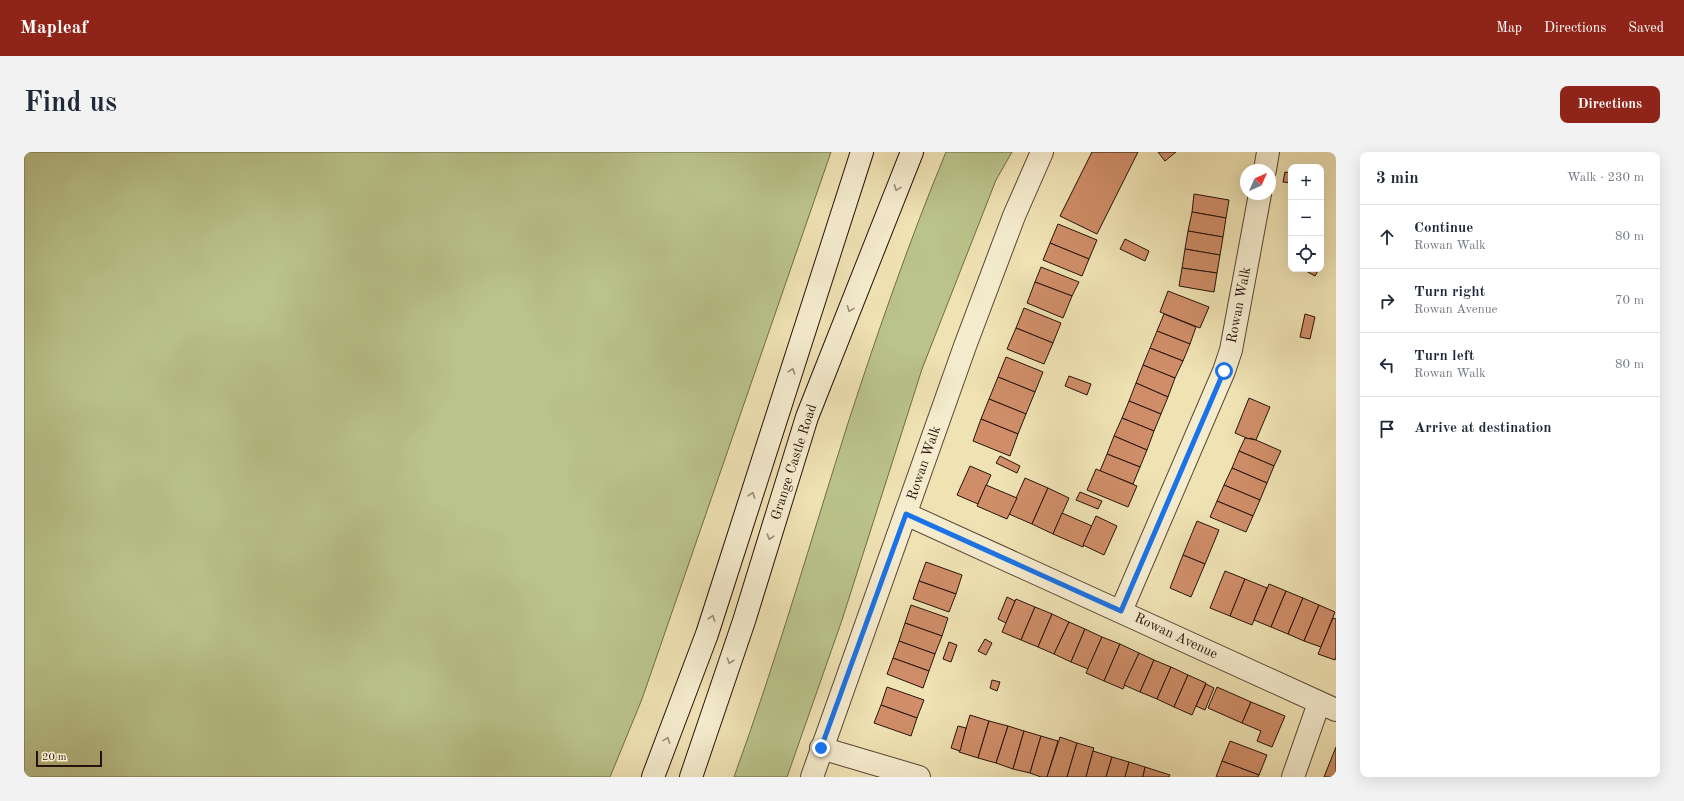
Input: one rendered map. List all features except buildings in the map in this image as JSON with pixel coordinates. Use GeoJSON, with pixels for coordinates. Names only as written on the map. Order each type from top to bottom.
{"type":"FeatureCollection","features":[{"type":"Feature","properties":{"kind":"street"},"geometry":{"type":"LineString","coordinates":[[653,777],[707,634],[862,152]]}},
{"type":"Feature","properties":{"kind":"street","name":"Grange Castle Road"},"geometry":{"type":"LineString","coordinates":[[691,777],[744,621],[807,417],[912,152]]}},
{"type":"Feature","properties":{"kind":"street","name":"Rowan Walk"},"geometry":{"type":"LineString","coordinates":[[812,777],[821,748],[965,346],[1014,216],[1042,152]]}},
{"type":"Feature","properties":{"kind":"street"},"geometry":{"type":"LineString","coordinates":[[1266,164],[1268,152]]}},
{"type":"Feature","properties":{"kind":"street","name":"Rowan Walk"},"geometry":{"type":"LineString","coordinates":[[1121,611],[1224,371],[1231,350],[1259,200]]}},
{"type":"Feature","properties":{"kind":"street","name":"Rowan Avenue"},"geometry":{"type":"LineString","coordinates":[[906,514],[1121,611],[1327,707]]}},
{"type":"Feature","properties":{"kind":"street"},"geometry":{"type":"LineString","coordinates":[[1293,777],[1327,707]]}},
{"type":"Feature","properties":{"kind":"street"},"geometry":{"type":"LineString","coordinates":[[821,748],[918,777]]}},
{"type":"Feature","properties":{"kind":"green space"},"geometry":{"type":"Polygon","coordinates":[[[24,152],[831,152],[642,699],[610,777],[24,777],[24,152]]]}},
{"type":"Feature","properties":{"kind":"green space"},"geometry":{"type":"Polygon","coordinates":[[[946,152],[1012,152],[996,180],[922,369],[842,620],[787,777],[734,777],[779,644],[871,353],[907,252],[946,152]]]}},
{"type":"Feature","properties":{"kind":"route"},"geometry":{"type":"LineString","coordinates":[[821,748],[906,514],[1121,611],[1224,371]]}}]}
